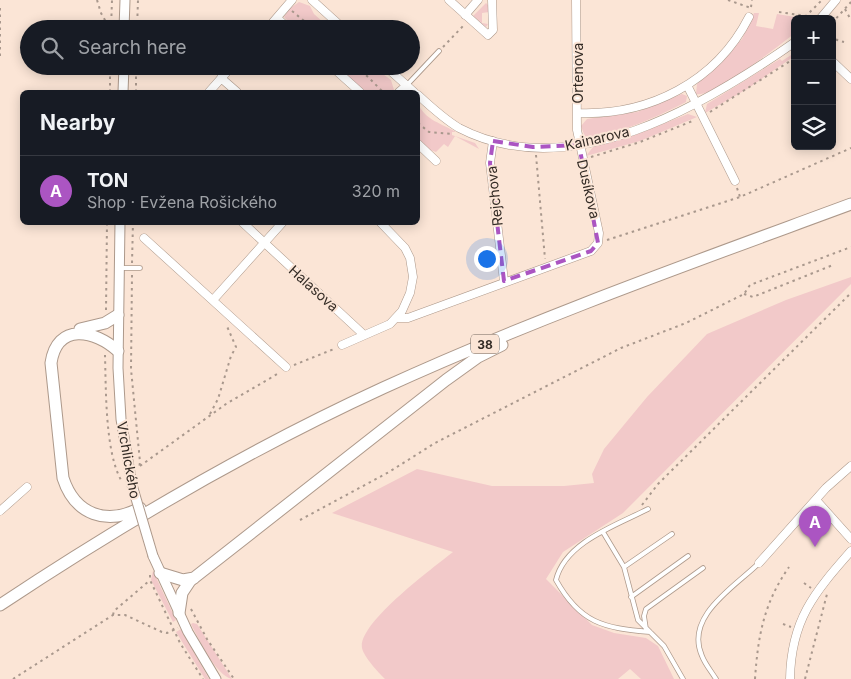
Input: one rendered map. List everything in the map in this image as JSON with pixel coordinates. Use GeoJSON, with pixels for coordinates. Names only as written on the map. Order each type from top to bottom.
{"type":"FeatureCollection","features":[{"type":"Feature","properties":{"kind":"main road","name":"38"},"geometry":{"type":"LineString","coordinates":[[0,605],[94,544],[218,472],[382,388],[588,302],[851,204]]}},
{"type":"Feature","properties":{"kind":"main road"},"geometry":{"type":"LineString","coordinates":[[179,613],[182,593],[187,584],[466,364],[588,302]]}},
{"type":"Feature","properties":{"kind":"main road"},"geometry":{"type":"LineString","coordinates":[[118,315],[106,323],[80,329],[70,335],[54,350],[51,363],[63,478],[66,487],[77,503],[88,511],[103,517],[123,517],[182,486],[218,472]]}},
{"type":"Feature","properties":{"kind":"main road"},"geometry":{"type":"LineString","coordinates":[[70,335],[86,333],[94,335],[106,340],[118,352]]}},
{"type":"Feature","properties":{"kind":"main road"},"geometry":{"type":"LineString","coordinates":[[160,573],[183,580],[195,578]]}},
{"type":"Feature","properties":{"kind":"street"},"geometry":{"type":"LineString","coordinates":[[124,20],[125,0]]}},
{"type":"Feature","properties":{"kind":"street"},"geometry":{"type":"LineString","coordinates":[[312,0],[334,20]]}},
{"type":"Feature","properties":{"kind":"street"},"geometry":{"type":"LineString","coordinates":[[449,0],[486,34],[492,33],[492,0]]}},
{"type":"Feature","properties":{"kind":"street"},"geometry":{"type":"LineString","coordinates":[[467,17],[478,0]]}},
{"type":"Feature","properties":{"kind":"street","name":"Ortenova"},"geometry":{"type":"LineString","coordinates":[[576,0],[579,145]]}},
{"type":"Feature","properties":{"kind":"street"},"geometry":{"type":"LineString","coordinates":[[823,15],[836,0]]}},
{"type":"Feature","properties":{"kind":"street"},"geometry":{"type":"LineString","coordinates":[[277,18],[290,2]]}},
{"type":"Feature","properties":{"kind":"street","name":"Kainarova"},"geometry":{"type":"LineString","coordinates":[[577,113],[604,114],[636,108],[686,85],[709,70],[732,46],[749,16]]}},
{"type":"Feature","properties":{"kind":"street","name":"Kainarova"},"geometry":{"type":"LineString","coordinates":[[420,98],[440,116],[458,127],[493,141],[533,147],[579,145],[643,127],[696,104],[757,69],[791,45]]}},
{"type":"Feature","properties":{"kind":"street"},"geometry":{"type":"LineString","coordinates":[[836,65],[851,79]]}},
{"type":"Feature","properties":{"kind":"street"},"geometry":{"type":"LineString","coordinates":[[123,90],[124,75]]}},
{"type":"Feature","properties":{"kind":"street"},"geometry":{"type":"LineString","coordinates":[[211,90],[224,75]]}},
{"type":"Feature","properties":{"kind":"street"},"geometry":{"type":"LineString","coordinates":[[341,75],[358,90]]}},
{"type":"Feature","properties":{"kind":"street"},"geometry":{"type":"LineString","coordinates":[[394,75],[411,90]]}},
{"type":"Feature","properties":{"kind":"street"},"geometry":{"type":"LineString","coordinates":[[221,78],[235,90]]}},
{"type":"Feature","properties":{"kind":"street"},"geometry":{"type":"LineString","coordinates":[[686,85],[735,182]]}},
{"type":"Feature","properties":{"kind":"street"},"geometry":{"type":"LineString","coordinates":[[401,90],[406,86]]}},
{"type":"Feature","properties":{"kind":"street","name":"Rejchova"},"geometry":{"type":"LineString","coordinates":[[493,141],[490,163],[504,281]]}},
{"type":"Feature","properties":{"kind":"street","name":"Dusíkova"},"geometry":{"type":"LineString","coordinates":[[579,145],[599,233],[598,243]]}},
{"type":"Feature","properties":{"kind":"street"},"geometry":{"type":"LineString","coordinates":[[420,146],[436,161]]}},
{"type":"Feature","properties":{"kind":"street","name":"Vrchlického"},"geometry":{"type":"LineString","coordinates":[[120,225],[118,352],[121,419],[132,485],[153,556],[160,573],[179,613],[216,679]]}},
{"type":"Feature","properties":{"kind":"street","name":"Halasova"},"geometry":{"type":"LineString","coordinates":[[245,225],[363,334]]}},
{"type":"Feature","properties":{"kind":"street"},"geometry":{"type":"LineString","coordinates":[[213,300],[280,225]]}},
{"type":"Feature","properties":{"kind":"street"},"geometry":{"type":"LineString","coordinates":[[342,345],[363,334],[384,327],[396,318],[410,293],[413,270],[405,248],[383,225]]}},
{"type":"Feature","properties":{"kind":"street"},"geometry":{"type":"LineString","coordinates":[[144,238],[288,367]]}},
{"type":"Feature","properties":{"kind":"street"},"geometry":{"type":"LineString","coordinates":[[396,318],[408,318],[504,281],[590,251],[598,243]]}},
{"type":"Feature","properties":{"kind":"street"},"geometry":{"type":"LineString","coordinates":[[759,564],[816,500],[851,466]]}},
{"type":"Feature","properties":{"kind":"street"},"geometry":{"type":"LineString","coordinates":[[0,510],[27,487]]}},
{"type":"Feature","properties":{"kind":"street"},"geometry":{"type":"LineString","coordinates":[[816,500],[851,539]]}},
{"type":"Feature","properties":{"kind":"street"},"geometry":{"type":"LineString","coordinates":[[790,679],[795,636],[810,599],[851,551]]}},
{"type":"Feature","properties":{"kind":"lane"},"geometry":{"type":"LineString","coordinates":[[420,71],[439,51]]}},
{"type":"Feature","properties":{"kind":"lane"},"geometry":{"type":"LineString","coordinates":[[406,86],[416,75]]}},
{"type":"Feature","properties":{"kind":"lane"},"geometry":{"type":"LineString","coordinates":[[120,268],[140,268]]}},
{"type":"Feature","properties":{"kind":"lane"},"geometry":{"type":"LineString","coordinates":[[648,509],[578,546],[557,573],[556,580],[561,590],[587,618],[597,624],[648,630]]}},
{"type":"Feature","properties":{"kind":"lane"},"geometry":{"type":"LineString","coordinates":[[603,532],[624,567],[638,620],[664,646],[683,679]]}},
{"type":"Feature","properties":{"kind":"lane"},"geometry":{"type":"LineString","coordinates":[[624,567],[672,534]]}},
{"type":"Feature","properties":{"kind":"lane"},"geometry":{"type":"LineString","coordinates":[[632,597],[688,556]]}},
{"type":"Feature","properties":{"kind":"lane"},"geometry":{"type":"LineString","coordinates":[[716,679],[700,650],[702,624],[712,605],[759,564]]}},
{"type":"Feature","properties":{"kind":"lane"},"geometry":{"type":"LineString","coordinates":[[648,630],[644,616],[646,609],[703,568]]}},
{"type":"Feature","properties":{"kind":"path"},"geometry":{"type":"LineString","coordinates":[[97,0],[100,13],[105,20]]}},
{"type":"Feature","properties":{"kind":"path"},"geometry":{"type":"LineString","coordinates":[[111,20],[112,0]]}},
{"type":"Feature","properties":{"kind":"path"},"geometry":{"type":"LineString","coordinates":[[137,20],[138,0]]}},
{"type":"Feature","properties":{"kind":"path"},"geometry":{"type":"LineString","coordinates":[[728,0],[751,8],[752,0]]}},
{"type":"Feature","properties":{"kind":"path"},"geometry":{"type":"LineString","coordinates":[[779,12],[806,16],[822,0]]}},
{"type":"Feature","properties":{"kind":"path"},"geometry":{"type":"LineString","coordinates":[[290,2],[295,14],[303,20]]}},
{"type":"Feature","properties":{"kind":"path"},"geometry":{"type":"LineString","coordinates":[[836,19],[851,2]]}},
{"type":"Feature","properties":{"kind":"path"},"geometry":{"type":"LineString","coordinates":[[0,8],[0,60]]}},
{"type":"Feature","properties":{"kind":"path"},"geometry":{"type":"LineString","coordinates":[[845,9],[851,20]]}},
{"type":"Feature","properties":{"kind":"path"},"geometry":{"type":"LineString","coordinates":[[439,51],[467,17]]}},
{"type":"Feature","properties":{"kind":"path"},"geometry":{"type":"LineString","coordinates":[[836,39],[844,42]]}},
{"type":"Feature","properties":{"kind":"path"},"geometry":{"type":"LineString","coordinates":[[588,158],[640,142],[702,116],[792,60]]}},
{"type":"Feature","properties":{"kind":"path"},"geometry":{"type":"LineString","coordinates":[[110,75],[110,90]]}},
{"type":"Feature","properties":{"kind":"path"},"geometry":{"type":"LineString","coordinates":[[136,75],[136,90]]}},
{"type":"Feature","properties":{"kind":"path"},"geometry":{"type":"LineString","coordinates":[[366,75],[381,90]]}},
{"type":"Feature","properties":{"kind":"path"},"geometry":{"type":"LineString","coordinates":[[420,125],[429,132],[452,134]]}},
{"type":"Feature","properties":{"kind":"path"},"geometry":{"type":"LineString","coordinates":[[598,243],[740,197],[851,148]]}},
{"type":"Feature","properties":{"kind":"path"},"geometry":{"type":"LineString","coordinates":[[536,155],[547,266]]}},
{"type":"Feature","properties":{"kind":"path"},"geometry":{"type":"LineString","coordinates":[[133,225],[131,369],[140,466],[209,416],[288,367],[342,345]]}},
{"type":"Feature","properties":{"kind":"path"},"geometry":{"type":"LineString","coordinates":[[300,520],[389,472],[435,443],[622,348],[686,323],[744,294],[750,285],[851,247]]}},
{"type":"Feature","properties":{"kind":"path"},"geometry":{"type":"LineString","coordinates":[[744,294],[754,297],[833,265]]}},
{"type":"Feature","properties":{"kind":"path"},"geometry":{"type":"LineString","coordinates":[[637,515],[644,500],[658,484],[851,293]]}},
{"type":"Feature","properties":{"kind":"path"},"geometry":{"type":"LineString","coordinates":[[209,416],[218,399],[230,356],[236,347],[222,315],[223,310]]}},
{"type":"Feature","properties":{"kind":"path"},"geometry":{"type":"LineString","coordinates":[[755,679],[759,635],[765,614],[774,588],[789,567]]}},
{"type":"Feature","properties":{"kind":"path"},"geometry":{"type":"LineString","coordinates":[[13,679],[113,615],[150,580],[174,630],[203,679]]}},
{"type":"Feature","properties":{"kind":"path"},"geometry":{"type":"LineString","coordinates":[[804,583],[811,588]]}},
{"type":"Feature","properties":{"kind":"path"},"geometry":{"type":"LineString","coordinates":[[805,679],[830,586]]}},
{"type":"Feature","properties":{"kind":"path"},"geometry":{"type":"LineString","coordinates":[[113,615],[125,615],[162,632],[174,630]]}},
{"type":"Feature","properties":{"kind":"path"},"geometry":{"type":"LineString","coordinates":[[194,615],[207,639],[234,679]]}},
{"type":"Feature","properties":{"kind":"path"},"geometry":{"type":"LineString","coordinates":[[783,624],[792,627]]}},
{"type":"Feature","properties":{"kind":"highlighted area"},"geometry":{"type":"Polygon","coordinates":[[[493,141],[533,147],[579,145],[598,243],[591,251],[504,281],[490,163],[493,141]]]}},
{"type":"Feature","properties":{"kind":"shaded area"},"geometry":{"type":"Polygon","coordinates":[[[299,2],[310,6],[314,14],[321,20],[287,20],[284,17],[289,9],[299,2]]]}},
{"type":"Feature","properties":{"kind":"shaded area"},"geometry":{"type":"Polygon","coordinates":[[[486,3],[489,6],[489,12],[482,13],[482,23],[488,24],[486,27],[473,16],[486,3]]]}},
{"type":"Feature","properties":{"kind":"shaded area"},"geometry":{"type":"Polygon","coordinates":[[[754,13],[759,13],[756,26],[773,29],[777,14],[791,16],[791,36],[730,80],[704,93],[696,94],[697,84],[742,39],[754,13]]]}},
{"type":"Feature","properties":{"kind":"shaded area"},"geometry":{"type":"Polygon","coordinates":[[[791,55],[791,58],[747,89],[705,113],[707,104],[780,59],[782,61],[791,55]]]}},
{"type":"Feature","properties":{"kind":"shaded area"},"geometry":{"type":"Polygon","coordinates":[[[346,75],[384,75],[391,80],[394,90],[364,90],[346,75]]]}},
{"type":"Feature","properties":{"kind":"shaded area"},"geometry":{"type":"Polygon","coordinates":[[[682,94],[687,96],[686,102],[664,113],[623,129],[585,137],[581,126],[587,119],[637,112],[682,94]]]}},
{"type":"Feature","properties":{"kind":"shaded area"},"geometry":{"type":"Polygon","coordinates":[[[420,107],[429,118],[456,132],[452,132],[452,135],[455,136],[448,147],[444,144],[436,152],[430,150],[420,141],[420,107]]]}},
{"type":"Feature","properties":{"kind":"shaded area"},"geometry":{"type":"Polygon","coordinates":[[[688,114],[697,117],[640,141],[586,156],[593,147],[635,135],[688,114]]]}},
{"type":"Feature","properties":{"kind":"shaded area"},"geometry":{"type":"Polygon","coordinates":[[[455,136],[475,143],[479,149],[455,136]]]}},
{"type":"Feature","properties":{"kind":"shaded area"},"geometry":{"type":"Polygon","coordinates":[[[851,277],[851,284],[623,513],[563,552],[546,579],[592,625],[614,633],[646,638],[658,646],[674,679],[641,679],[630,669],[618,679],[385,679],[365,656],[362,648],[364,637],[372,625],[398,597],[453,552],[332,513],[417,469],[492,486],[564,486],[594,483],[592,474],[604,449],[647,397],[707,334],[786,300],[851,277]]]}},
{"type":"Feature","properties":{"kind":"shaded area"},"geometry":{"type":"Polygon","coordinates":[[[153,571],[176,620],[173,622],[151,580],[153,571]]]}},
{"type":"Feature","properties":{"kind":"shaded area"},"geometry":{"type":"Polygon","coordinates":[[[191,624],[197,624],[232,679],[220,671],[214,664],[194,630],[191,624]]]}},
{"type":"Feature","properties":{"kind":"shaded area"},"geometry":{"type":"Polygon","coordinates":[[[181,629],[209,679],[205,679],[176,632],[181,629]]]}},
{"type":"Feature","properties":{"kind":"place","name":"TON"},"geometry":{"type":"Point","coordinates":[815,547]}}]}
